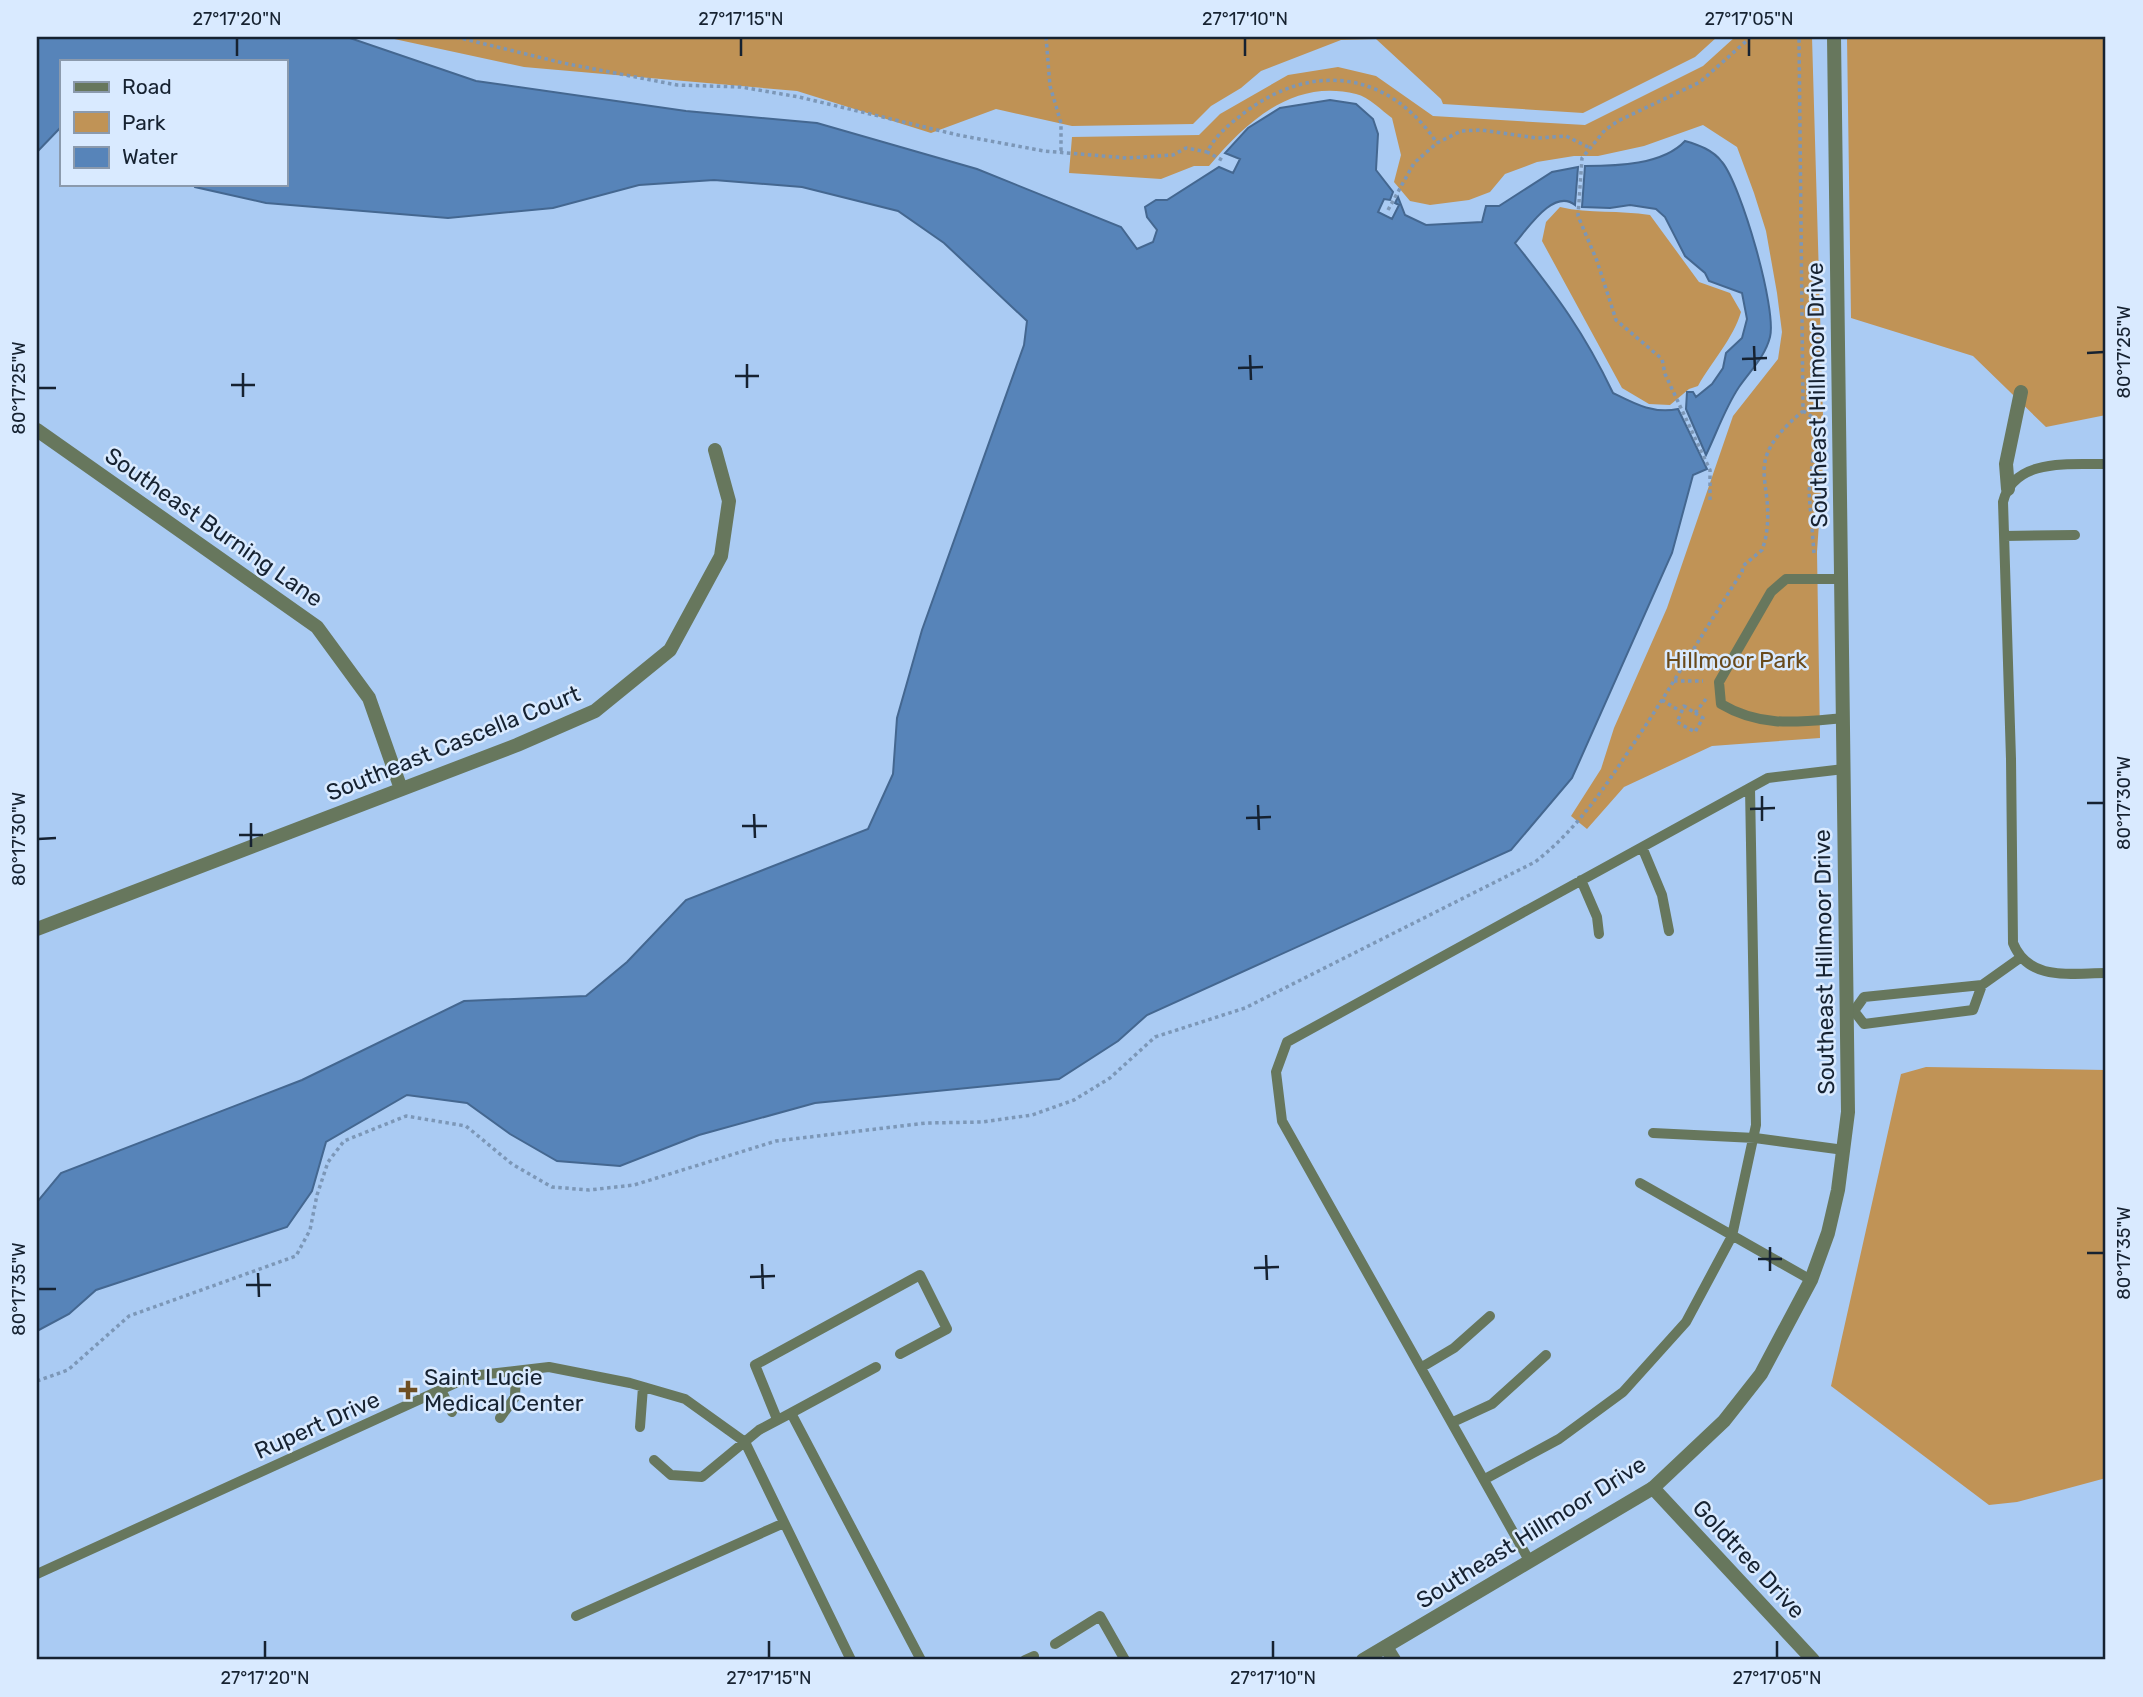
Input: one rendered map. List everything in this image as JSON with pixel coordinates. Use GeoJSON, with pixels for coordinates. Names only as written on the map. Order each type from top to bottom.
{"type":"FeatureCollection","features":[{"type":"Feature","properties":{"kind":"street","name":"Southeast Hillmoor Drive"},"geometry":{"type":"LineString","coordinates":[[1363,1660],[1653,1488],[1724,1421],[1761,1374],[1811,1280],[1828,1233],[1844,1150],[1848,1112],[1851,1011],[1844,769],[1834,37]]}},
{"type":"Feature","properties":{"kind":"street"},"geometry":{"type":"LineString","coordinates":[[2008,489],[2006,464],[2021,392]]}},
{"type":"Feature","properties":{"kind":"street","name":"Southeast Burning Lane"},"geometry":{"type":"LineString","coordinates":[[37,430],[317,627],[369,698],[401,789]]}},
{"type":"Feature","properties":{"kind":"street","name":"Southeast Cascella Court"},"geometry":{"type":"LineString","coordinates":[[37,929],[517,745],[595,711],[670,650],[721,556],[729,501],[715,450]]}},
{"type":"Feature","properties":{"kind":"street","name":"Goldtree Drive"},"geometry":{"type":"LineString","coordinates":[[1653,1488],[1813,1660]]}},
{"type":"Feature","properties":{"kind":"street"},"geometry":{"type":"LineString","coordinates":[[1386,1647],[1394,1660]]}},
{"type":"Feature","properties":{"kind":"lane"},"geometry":{"type":"LineString","coordinates":[[2106,464],[2042,466],[2019,477],[2008,489],[2003,502],[2011,759],[2013,943],[2020,958],[2041,972],[2106,973]]}},
{"type":"Feature","properties":{"kind":"lane"},"geometry":{"type":"LineString","coordinates":[[2004,536],[2075,535]]}},
{"type":"Feature","properties":{"kind":"lane"},"geometry":{"type":"LineString","coordinates":[[1842,579],[1786,579],[1771,592],[1719,682],[1721,704],[1742,717],[1763,722],[1844,718]]}},
{"type":"Feature","properties":{"kind":"lane"},"geometry":{"type":"LineString","coordinates":[[1530,1562],[1282,1121],[1276,1072],[1287,1042],[1768,778],[1844,769]]}},
{"type":"Feature","properties":{"kind":"lane"},"geometry":{"type":"LineString","coordinates":[[1485,1479],[1559,1439],[1623,1392],[1686,1322],[1732,1236],[1755,1138],[1750,788]]}},
{"type":"Feature","properties":{"kind":"lane"},"geometry":{"type":"LineString","coordinates":[[1642,846],[1662,895],[1669,931]]}},
{"type":"Feature","properties":{"kind":"lane"},"geometry":{"type":"LineString","coordinates":[[1581,880],[1597,917],[1599,934]]}},
{"type":"Feature","properties":{"kind":"lane"},"geometry":{"type":"LineString","coordinates":[[1982,985],[1973,1010],[1864,1024],[1851,1011],[1864,997],[1982,985],[2020,958]]}},
{"type":"Feature","properties":{"kind":"lane"},"geometry":{"type":"LineString","coordinates":[[1653,1133],[1755,1138],[1844,1150]]}},
{"type":"Feature","properties":{"kind":"lane"},"geometry":{"type":"LineString","coordinates":[[1640,1183],[1651,1193],[1811,1280]]}},
{"type":"Feature","properties":{"kind":"lane"},"geometry":{"type":"LineString","coordinates":[[777,1419],[755,1365],[920,1275],[947,1329],[900,1354]]}},
{"type":"Feature","properties":{"kind":"lane"},"geometry":{"type":"LineString","coordinates":[[1422,1367],[1454,1348],[1490,1316]]}},
{"type":"Feature","properties":{"kind":"lane"},"geometry":{"type":"LineString","coordinates":[[1453,1422],[1492,1404],[1546,1355]]}},
{"type":"Feature","properties":{"kind":"lane","name":"Rupert Drive"},"geometry":{"type":"LineString","coordinates":[[37,1574],[471,1376],[549,1367],[685,1398],[745,1442],[850,1660]]}},
{"type":"Feature","properties":{"kind":"lane"},"geometry":{"type":"LineString","coordinates":[[654,1460],[671,1475],[702,1477],[777,1419],[876,1367]]}},
{"type":"Feature","properties":{"kind":"lane"},"geometry":{"type":"LineString","coordinates":[[500,1418],[515,1397],[516,1371]]}},
{"type":"Feature","properties":{"kind":"lane"},"geometry":{"type":"LineString","coordinates":[[640,1427],[643,1387]]}},
{"type":"Feature","properties":{"kind":"lane"},"geometry":{"type":"LineString","coordinates":[[441,1390],[452,1412]]}},
{"type":"Feature","properties":{"kind":"lane"},"geometry":{"type":"LineString","coordinates":[[791,1413],[921,1660]]}},
{"type":"Feature","properties":{"kind":"lane"},"geometry":{"type":"LineString","coordinates":[[576,1616],[784,1523]]}},
{"type":"Feature","properties":{"kind":"lane"},"geometry":{"type":"LineString","coordinates":[[1055,1644],[1100,1616],[1125,1660]]}},
{"type":"Feature","properties":{"kind":"path"},"geometry":{"type":"LineString","coordinates":[[456,37],[622,75],[677,85],[741,87],[775,93],[958,135],[1061,153],[1126,158],[1173,155],[1186,148],[1209,153],[1222,160]]}},
{"type":"Feature","properties":{"kind":"path"},"geometry":{"type":"LineString","coordinates":[[1046,37],[1050,86],[1061,123],[1061,153]]}},
{"type":"Feature","properties":{"kind":"path"},"geometry":{"type":"LineString","coordinates":[[1710,500],[1709,468],[1665,374],[1662,359],[1616,320],[1597,261],[1578,216],[1582,158],[1605,130],[1626,116],[1700,82],[1751,37]]}},
{"type":"Feature","properties":{"kind":"path"},"geometry":{"type":"LineString","coordinates":[[37,1381],[68,1370],[129,1316],[296,1256],[310,1230],[317,1195],[328,1162],[344,1140],[405,1116],[466,1126],[512,1164],[552,1187],[589,1190],[634,1185],[776,1141],[926,1123],[982,1122],[1032,1115],[1074,1100],[1110,1078],[1154,1037],[1245,1008],[1478,894],[1535,862],[1557,844],[1606,788],[1701,641],[1743,566],[1762,550],[1767,531],[1765,460],[1780,432],[1803,411],[1799,37]]}},
{"type":"Feature","properties":{"kind":"path"},"geometry":{"type":"LineString","coordinates":[[1209,153],[1222,131],[1261,101],[1300,84],[1335,79],[1375,90],[1400,105],[1437,143]]}},
{"type":"Feature","properties":{"kind":"path"},"geometry":{"type":"LineString","coordinates":[[1388,210],[1407,172],[1437,143],[1461,131],[1481,130],[1537,138],[1566,136],[1588,148]]}},
{"type":"Feature","properties":{"kind":"path"},"geometry":{"type":"LineString","coordinates":[[1803,411],[1817,420],[1809,492],[1814,553]]}},
{"type":"Feature","properties":{"kind":"path"},"geometry":{"type":"LineString","coordinates":[[1674,681],[1686,680]]}},
{"type":"Feature","properties":{"kind":"path"},"geometry":{"type":"LineString","coordinates":[[1695,713],[1701,703],[1720,691]]}},
{"type":"Feature","properties":{"kind":"path"},"geometry":{"type":"LineString","coordinates":[[1662,700],[1681,711]]}},
{"type":"Feature","properties":{"kind":"path"},"geometry":{"type":"LineString","coordinates":[[1684,706],[1695,713],[1703,718],[1695,732],[1677,722],[1684,706]]}},
{"type":"Feature","properties":{"kind":"green space","name":"Hillmoor Park"},"geometry":{"type":"Polygon","coordinates":[[[1735,37],[1812,37],[1824,450],[1817,552],[1820,738],[1712,746],[1624,787],[1587,829],[1571,816],[1601,769],[1614,728],[1667,608],[1733,416],[1778,359],[1782,332],[1766,231],[1737,147],[1703,125],[1644,146],[1598,156],[1574,156],[1537,162],[1505,174],[1490,192],[1469,200],[1430,205],[1410,201],[1394,182],[1401,155],[1392,118],[1356,94],[1312,92],[1292,98],[1255,120],[1209,166],[1194,166],[1161,179],[1069,173],[1072,137],[1199,135],[1220,114],[1288,75],[1338,67],[1376,76],[1433,116],[1585,125],[1703,66],[1735,37]]]}},
{"type":"Feature","properties":{"kind":"green space"},"geometry":{"type":"Polygon","coordinates":[[[1847,37],[2106,37],[2106,415],[2046,427],[1973,356],[1851,318],[1847,37]]]}},
{"type":"Feature","properties":{"kind":"green space"},"geometry":{"type":"Polygon","coordinates":[[[1560,207],[1650,215],[1699,282],[1730,293],[1741,312],[1728,341],[1698,386],[1689,389],[1670,405],[1649,404],[1622,388],[1542,241],[1546,222],[1560,207]]]}},
{"type":"Feature","properties":{"kind":"green space"},"geometry":{"type":"Polygon","coordinates":[[[1926,1067],[2106,1070],[2106,1478],[2017,1502],[1989,1505],[1831,1386],[1901,1074],[1926,1067]]]}},
{"type":"Feature","properties":{"kind":"shaded area"},"geometry":{"type":"Polygon","coordinates":[[[385,37],[1717,37],[1695,57],[1583,113],[1443,104],[1441,99],[1376,39],[1341,40],[1261,71],[1241,88],[1211,106],[1193,124],[1072,126],[996,109],[931,133],[797,91],[524,67],[385,37]]]}},
{"type":"Feature","properties":{"kind":"water"},"geometry":{"type":"Polygon","coordinates":[[[37,37],[347,37],[476,81],[686,111],[817,123],[977,169],[1121,227],[1137,249],[1153,242],[1157,230],[1147,217],[1145,207],[1156,200],[1167,200],[1219,167],[1233,173],[1240,159],[1225,153],[1248,128],[1280,108],[1330,100],[1356,104],[1373,119],[1378,134],[1376,170],[1393,192],[1390,200],[1384,199],[1378,212],[1392,219],[1399,205],[1395,203],[1398,197],[1405,215],[1426,225],[1482,222],[1486,206],[1499,206],[1552,172],[1578,167],[1575,205],[1567,201],[1550,206],[1515,243],[1569,315],[1613,393],[1652,409],[1678,409],[1707,469],[1693,475],[1672,553],[1572,778],[1511,850],[1147,1015],[1118,1041],[1059,1079],[815,1103],[699,1135],[620,1166],[557,1161],[510,1134],[467,1103],[407,1095],[326,1142],[312,1191],[287,1227],[96,1290],[69,1314],[37,1331],[37,1202],[61,1173],[302,1080],[464,1001],[586,996],[627,962],[686,900],[868,829],[893,774],[897,718],[922,630],[1024,345],[1027,321],[944,243],[898,211],[802,187],[714,180],[639,185],[553,208],[448,218],[266,203],[195,187],[287,186],[287,60],[60,60],[60,128],[37,152],[37,37]]]}},
{"type":"Feature","properties":{"kind":"water"},"geometry":{"type":"Polygon","coordinates":[[[1685,141],[1714,154],[1730,175],[1756,248],[1771,322],[1765,351],[1734,395],[1706,455],[1686,409],[1687,392],[1693,392],[1696,397],[1712,384],[1723,368],[1726,353],[1742,338],[1747,319],[1742,293],[1709,281],[1705,273],[1685,256],[1665,217],[1656,209],[1630,205],[1610,208],[1582,207],[1585,166],[1652,159],[1676,149],[1685,141]]]}},
{"type":"Feature","properties":{"kind":"place","name":"Saint Lucie Medical Center"},"geometry":{"type":"Point","coordinates":[408,1390]}}]}
